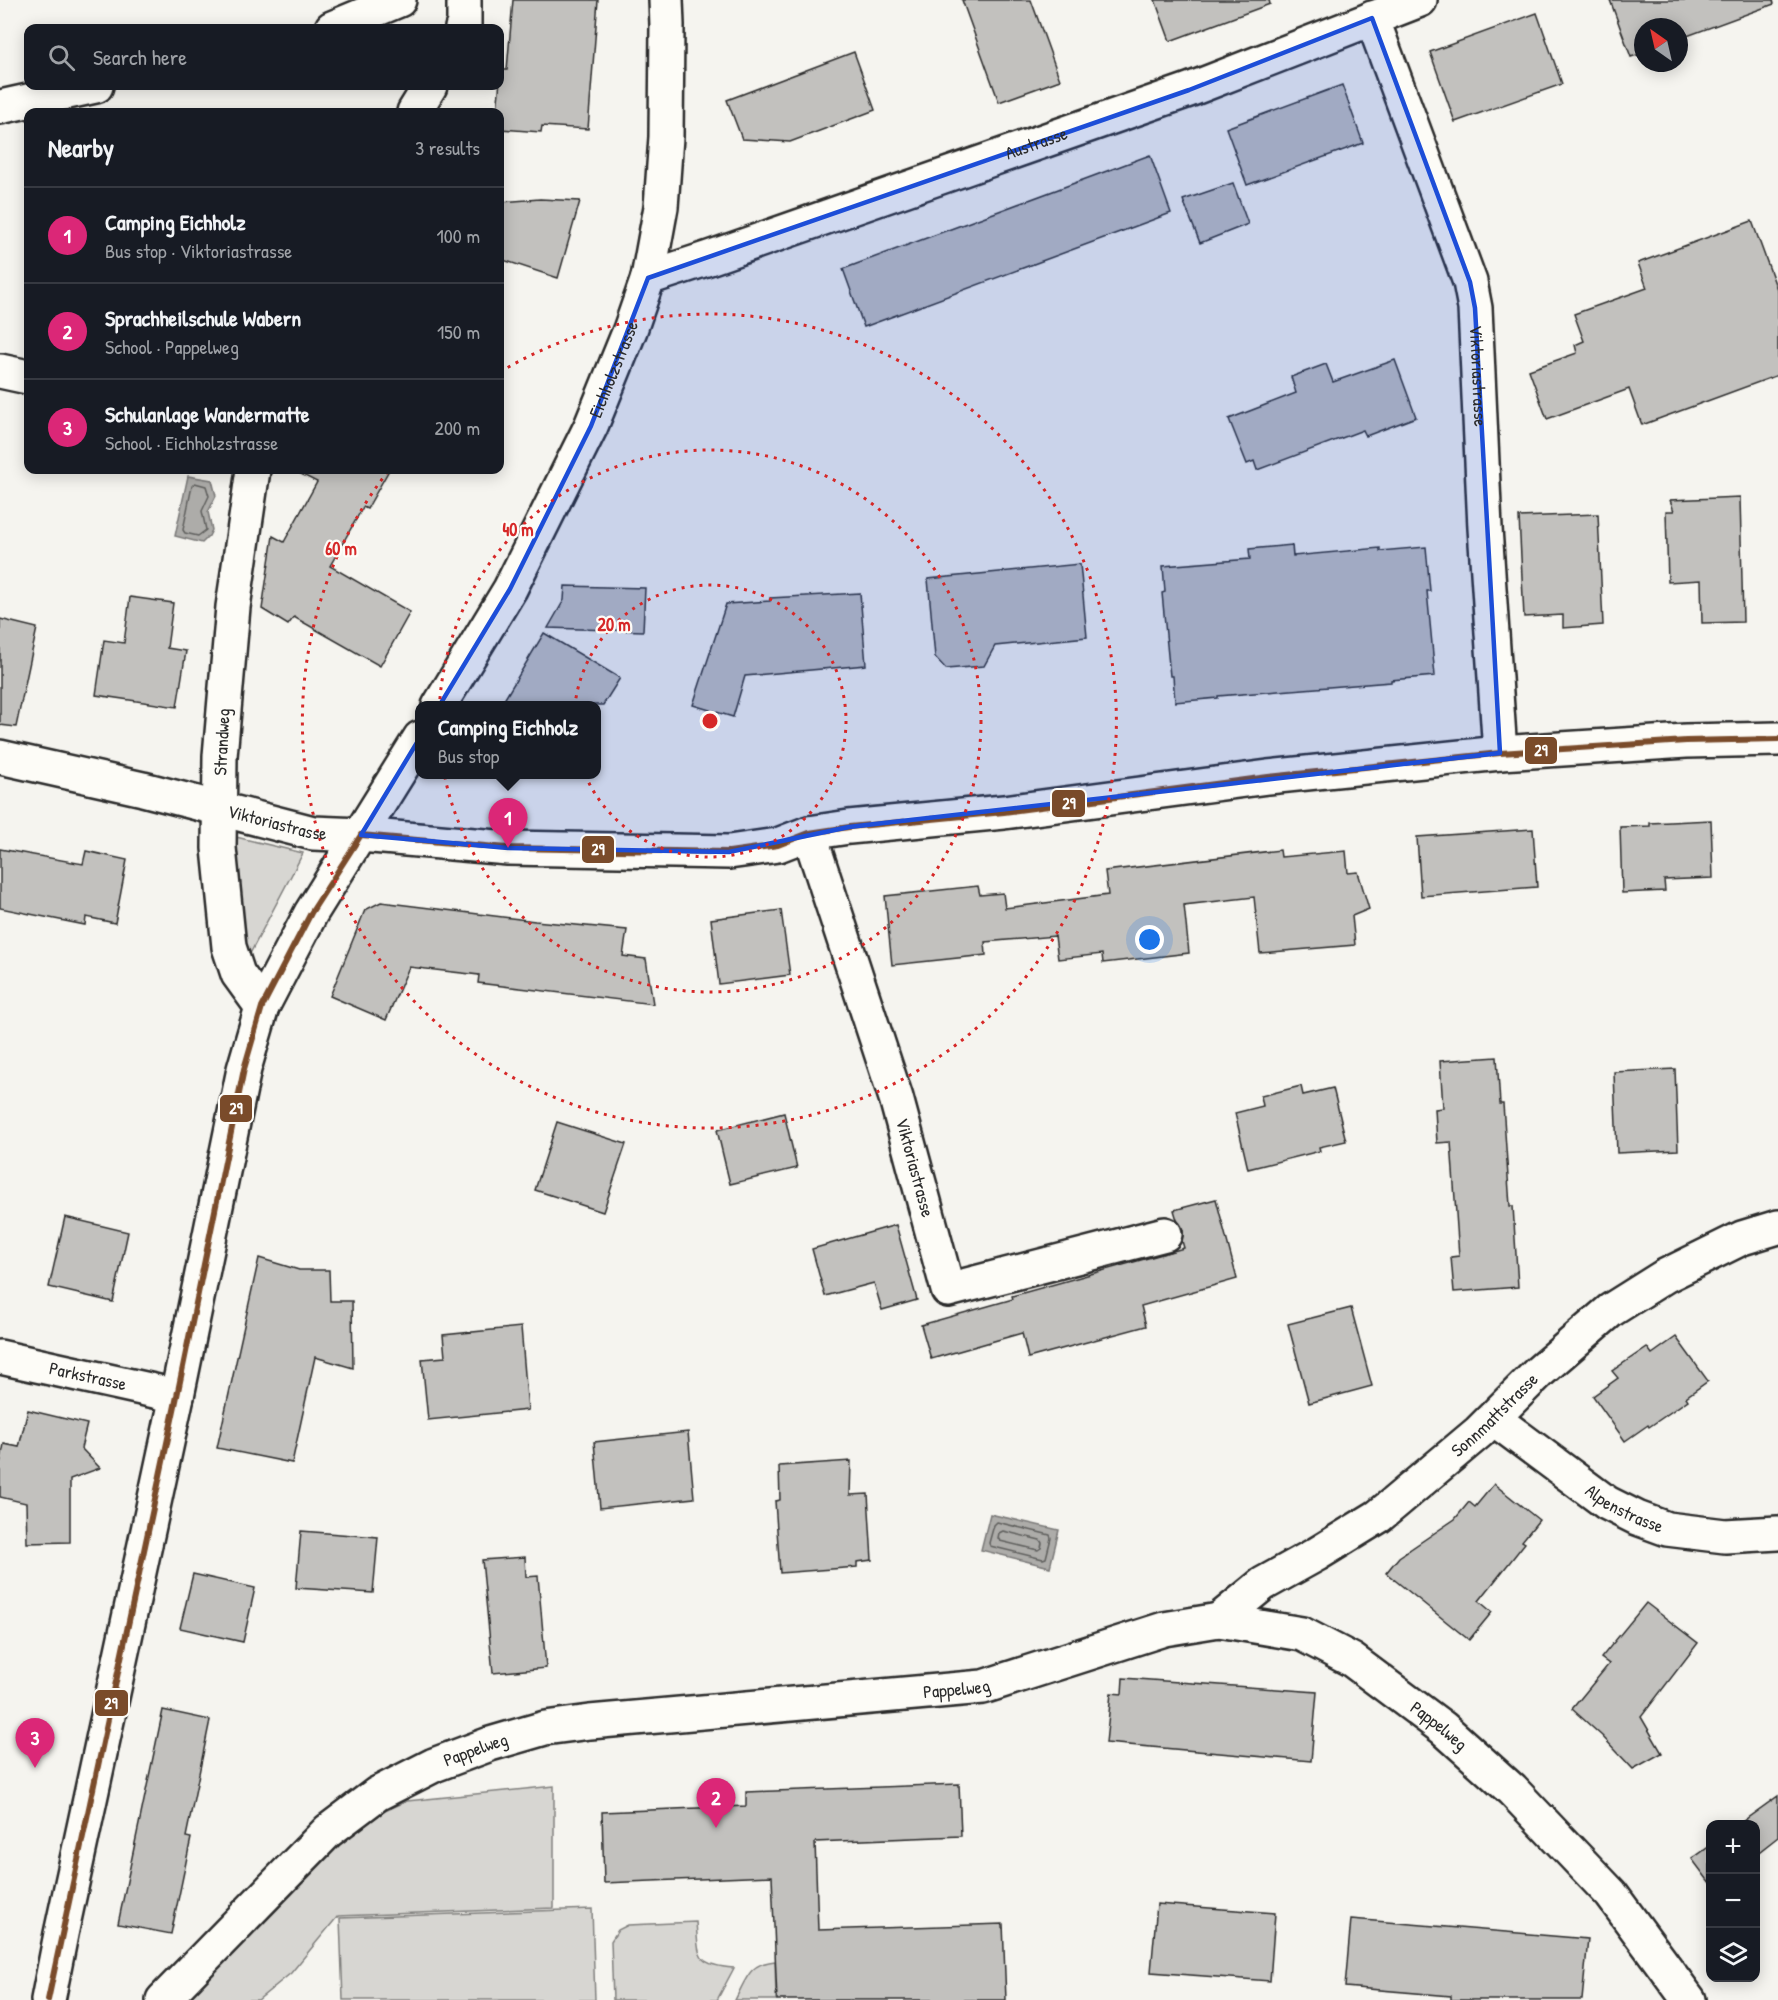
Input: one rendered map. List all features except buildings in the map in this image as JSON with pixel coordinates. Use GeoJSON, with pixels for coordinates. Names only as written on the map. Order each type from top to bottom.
{"type":"FeatureCollection","features":[{"type":"Feature","properties":{"kind":"street"},"geometry":{"type":"LineString","coordinates":[[342,24],[399,0]]}},
{"type":"Feature","properties":{"kind":"street"},"geometry":{"type":"LineString","coordinates":[[464,0],[464,24]]}},
{"type":"Feature","properties":{"kind":"street","name":"Eichholzstrasse"},"geometry":{"type":"LineString","coordinates":[[441,701],[510,589],[591,426],[630,330],[648,278],[661,207],[666,137],[666,0]]}},
{"type":"Feature","properties":{"kind":"street","name":"Austrasse"},"geometry":{"type":"LineString","coordinates":[[648,278],[1178,94],[1420,0]]}},
{"type":"Feature","properties":{"kind":"street","name":"Viktoriastrasse"},"geometry":{"type":"LineString","coordinates":[[1372,18],[1470,282],[1475,308],[1485,528],[1500,753]]}},
{"type":"Feature","properties":{"kind":"street"},"geometry":{"type":"LineString","coordinates":[[0,107],[78,90]]}},
{"type":"Feature","properties":{"kind":"street"},"geometry":{"type":"LineString","coordinates":[[416,108],[428,90]]}},
{"type":"Feature","properties":{"kind":"street"},"geometry":{"type":"LineString","coordinates":[[0,371],[24,375]]}},
{"type":"Feature","properties":{"kind":"street","name":"Strandweg"},"geometry":{"type":"LineString","coordinates":[[252,474],[233,607],[220,756],[219,848],[229,947],[238,974],[262,1007]]}},
{"type":"Feature","properties":{"kind":"street","name":"Viktoriastrasse"},"geometry":{"type":"LineString","coordinates":[[0,757],[220,808],[313,833],[508,848],[729,852],[778,845],[809,834],[849,827],[1004,812],[1268,777],[1500,753],[1686,741],[1778,740]]}},
{"type":"Feature","properties":{"kind":"street"},"geometry":{"type":"LineString","coordinates":[[48,2000],[177,1396],[244,1069],[262,1007],[311,913],[415,746]]}},
{"type":"Feature","properties":{"kind":"street","name":"Viktoriastrasse"},"geometry":{"type":"LineString","coordinates":[[809,834],[896,1098],[948,1290],[1166,1234]]}},
{"type":"Feature","properties":{"kind":"street","name":"Sonnmattstrasse"},"geometry":{"type":"LineString","coordinates":[[1219,1620],[1263,1584],[1379,1516],[1494,1419],[1538,1373],[1611,1311],[1665,1276],[1742,1238],[1778,1227]]}},
{"type":"Feature","properties":{"kind":"street","name":"Parkstrasse"},"geometry":{"type":"LineString","coordinates":[[0,1357],[177,1396]]}},
{"type":"Feature","properties":{"kind":"street","name":"Alpenstrasse"},"geometry":{"type":"LineString","coordinates":[[1494,1419],[1607,1503],[1637,1518],[1667,1529],[1725,1536],[1778,1533]]}},
{"type":"Feature","properties":{"kind":"street","name":"Pappelweg"},"geometry":{"type":"LineString","coordinates":[[163,2000],[328,1831],[377,1794],[434,1765],[490,1744],[545,1728],[590,1722],[983,1687],[1164,1629],[1219,1620],[1302,1634],[1352,1660],[1443,1728],[1512,1790],[1611,1894],[1689,2000]]}},
{"type":"Feature","properties":{"kind":"highlighted area"},"geometry":{"type":"Polygon","coordinates":[[[1372,18],[1470,282],[1475,308],[1500,753],[849,827],[729,852],[508,848],[361,835],[510,589],[591,426],[648,278],[1189,90],[1372,18]]]}},
{"type":"Feature","properties":{"kind":"shaded area"},"geometry":{"type":"Polygon","coordinates":[[[236,837],[303,853],[243,967],[235,939],[236,837]]]}},
{"type":"Feature","properties":{"kind":"shaded area"},"geometry":{"type":"Polygon","coordinates":[[[554,1786],[554,1908],[338,1916],[291,1973],[258,2000],[187,2000],[339,1844],[385,1811],[407,1801],[554,1786]]]}},
{"type":"Feature","properties":{"kind":"shaded area"},"geometry":{"type":"Polygon","coordinates":[[[592,1909],[595,2000],[343,2000],[340,1918],[592,1909]]]}},
{"type":"Feature","properties":{"kind":"shaded area"},"geometry":{"type":"Polygon","coordinates":[[[696,1922],[699,1951],[702,1957],[712,1964],[734,1968],[717,2000],[613,2000],[611,1941],[618,1930],[628,1925],[696,1922]]]}},
{"type":"Feature","properties":{"kind":"shaded area"},"geometry":{"type":"Polygon","coordinates":[[[775,1961],[776,2000],[735,2000],[749,1973],[759,1965],[775,1961]]]}},
{"type":"Feature","properties":{"kind":"water"},"geometry":{"type":"Polygon","coordinates":[[[188,476],[212,480],[216,496],[208,512],[212,530],[202,543],[175,536],[188,476]]]}},
{"type":"Feature","properties":{"kind":"water"},"geometry":{"type":"Polygon","coordinates":[[[990,1514],[1059,1530],[1050,1567],[981,1550],[990,1514]]]}},
{"type":"Feature","properties":{"kind":"transit line","name":"29"},"geometry":{"type":"LineString","coordinates":[[361,835],[508,848],[729,852],[778,845],[809,833],[849,827],[1004,812],[1268,777],[1500,753],[1686,741],[1778,739]]}},
{"type":"Feature","properties":{"kind":"transit line","name":"29"},"geometry":{"type":"LineString","coordinates":[[48,2000],[177,1396],[244,1069],[262,1007],[311,913],[361,835]]}},
{"type":"Feature","properties":{"kind":"place","name":"Camping Eichholz"},"geometry":{"type":"Point","coordinates":[508,848]}},
{"type":"Feature","properties":{"kind":"place","name":"Schulanlage Wandermatte"},"geometry":{"type":"Point","coordinates":[35,1768]}},
{"type":"Feature","properties":{"kind":"place","name":"Sprachheilschule Wabern"},"geometry":{"type":"Point","coordinates":[716,1828]}}]}
